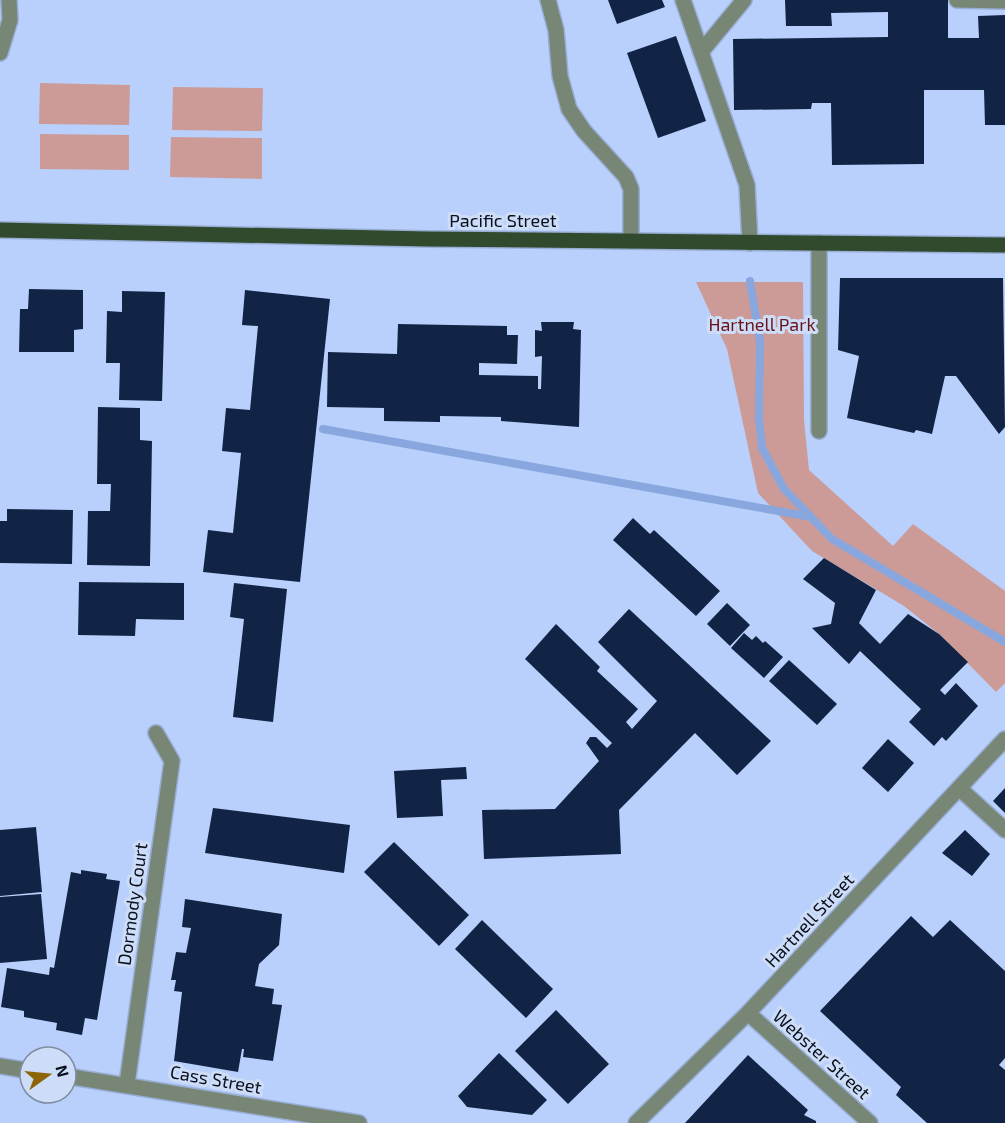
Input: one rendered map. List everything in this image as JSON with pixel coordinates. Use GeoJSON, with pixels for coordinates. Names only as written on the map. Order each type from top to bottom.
{"type":"FeatureCollection","features":[{"type":"Feature","properties":{"kind":"main road","name":"Pacific Street"},"geometry":{"type":"LineString","coordinates":[[0,230],[819,243],[1002,249]]}},
{"type":"Feature","properties":{"kind":"street"},"geometry":{"type":"LineString","coordinates":[[0,53],[10,20],[9,0]]}},
{"type":"Feature","properties":{"kind":"street"},"geometry":{"type":"LineString","coordinates":[[548,0],[556,30],[560,76],[569,109],[584,131],[626,177],[631,189],[631,241]]}},
{"type":"Feature","properties":{"kind":"street"},"geometry":{"type":"LineString","coordinates":[[683,0],[747,185],[750,243]]}},
{"type":"Feature","properties":{"kind":"street"},"geometry":{"type":"LineString","coordinates":[[701,52],[744,0]]}},
{"type":"Feature","properties":{"kind":"street"},"geometry":{"type":"LineString","coordinates":[[957,0],[1005,1]]}},
{"type":"Feature","properties":{"kind":"street"},"geometry":{"type":"LineString","coordinates":[[819,243],[819,431]]}},
{"type":"Feature","properties":{"kind":"street","name":"Dormody Court"},"geometry":{"type":"LineString","coordinates":[[127,1084],[172,761],[156,733]]}},
{"type":"Feature","properties":{"kind":"street","name":"Hartnell Street"},"geometry":{"type":"LineString","coordinates":[[636,1123],[748,1013],[1005,739]]}},
{"type":"Feature","properties":{"kind":"street"},"geometry":{"type":"LineString","coordinates":[[959,788],[1005,830]]}},
{"type":"Feature","properties":{"kind":"street","name":"Webster Street"},"geometry":{"type":"LineString","coordinates":[[748,1013],[870,1123]]}},
{"type":"Feature","properties":{"kind":"street"},"geometry":{"type":"LineString","coordinates":[[0,1066],[18,1069]]}},
{"type":"Feature","properties":{"kind":"street","name":"Cass Street"},"geometry":{"type":"LineString","coordinates":[[78,1078],[354,1123]]}},
{"type":"Feature","properties":{"kind":"green space"},"geometry":{"type":"Polygon","coordinates":[[[40,83],[130,85],[129,125],[39,124],[40,83]]]}},
{"type":"Feature","properties":{"kind":"green space"},"geometry":{"type":"Polygon","coordinates":[[[173,87],[263,88],[262,131],[172,130],[173,87]]]}},
{"type":"Feature","properties":{"kind":"green space"},"geometry":{"type":"Polygon","coordinates":[[[40,134],[129,135],[129,170],[40,169],[40,134]]]}},
{"type":"Feature","properties":{"kind":"green space"},"geometry":{"type":"Polygon","coordinates":[[[171,137],[262,138],[262,179],[170,177],[171,137]]]}},
{"type":"Feature","properties":{"kind":"green space","name":"Hartnell Park"},"geometry":{"type":"Polygon","coordinates":[[[696,282],[803,282],[804,420],[809,470],[893,546],[913,524],[1005,591],[1005,683],[996,692],[939,634],[904,606],[812,551],[758,493],[727,349],[696,282]]]}},
{"type":"Feature","properties":{"kind":"building"},"geometry":{"type":"Polygon","coordinates":[[[608,0],[662,0],[665,7],[617,24],[608,0]]]}},
{"type":"Feature","properties":{"kind":"building"},"geometry":{"type":"Polygon","coordinates":[[[785,0],[948,0],[948,38],[979,38],[978,16],[1005,15],[1005,125],[985,125],[984,90],[924,90],[924,164],[832,165],[831,103],[812,103],[811,109],[734,110],[733,39],[888,37],[888,12],[831,13],[832,26],[786,26],[785,0]]]}},
{"type":"Feature","properties":{"kind":"building"},"geometry":{"type":"Polygon","coordinates":[[[676,36],[706,121],[658,138],[627,53],[676,36]]]}},
{"type":"Feature","properties":{"kind":"building"},"geometry":{"type":"Polygon","coordinates":[[[840,278],[1003,278],[1005,427],[999,434],[956,376],[945,376],[932,434],[916,430],[914,433],[847,418],[859,356],[838,350],[840,278]]]}},
{"type":"Feature","properties":{"kind":"building"},"geometry":{"type":"Polygon","coordinates":[[[29,289],[83,290],[83,329],[74,330],[74,352],[19,352],[20,309],[28,309],[29,289]]]}},
{"type":"Feature","properties":{"kind":"building"},"geometry":{"type":"Polygon","coordinates":[[[245,290],[330,299],[300,582],[203,572],[208,530],[233,533],[241,453],[222,451],[226,408],[250,410],[258,326],[242,325],[245,290]]]}},
{"type":"Feature","properties":{"kind":"building"},"geometry":{"type":"Polygon","coordinates":[[[122,291],[165,292],[162,401],[119,400],[120,363],[106,363],[107,311],[122,312],[122,291]]]}},
{"type":"Feature","properties":{"kind":"building"},"geometry":{"type":"Polygon","coordinates":[[[541,322],[574,322],[573,329],[581,330],[579,427],[501,421],[501,417],[440,416],[440,422],[384,421],[384,408],[327,407],[328,352],[397,354],[398,324],[507,326],[507,335],[518,335],[517,364],[479,363],[479,375],[538,376],[538,389],[541,389],[542,356],[535,357],[535,330],[542,331],[541,322]]]}},
{"type":"Feature","properties":{"kind":"building"},"geometry":{"type":"Polygon","coordinates":[[[98,407],[140,408],[140,440],[152,441],[150,566],[87,565],[88,511],[110,511],[111,484],[97,484],[98,407]]]}},
{"type":"Feature","properties":{"kind":"building"},"geometry":{"type":"Polygon","coordinates":[[[7,509],[73,510],[72,564],[0,563],[0,521],[7,521],[7,509]]]}},
{"type":"Feature","properties":{"kind":"building"},"geometry":{"type":"Polygon","coordinates":[[[633,518],[650,534],[654,530],[720,591],[696,616],[613,540],[633,518]]]}},
{"type":"Feature","properties":{"kind":"building"},"geometry":{"type":"Polygon","coordinates":[[[824,558],[876,590],[859,623],[880,644],[908,614],[939,634],[968,662],[940,690],[945,695],[956,683],[978,706],[946,741],[942,737],[934,746],[909,722],[921,709],[860,651],[849,664],[812,628],[831,624],[835,603],[803,579],[824,558]]]}},
{"type":"Feature","properties":{"kind":"building"},"geometry":{"type":"Polygon","coordinates":[[[79,582],[184,583],[184,620],[136,619],[135,636],[78,635],[79,582]]]}},
{"type":"Feature","properties":{"kind":"building"},"geometry":{"type":"Polygon","coordinates":[[[234,583],[287,589],[273,722],[233,717],[244,619],[230,617],[234,583]]]}},
{"type":"Feature","properties":{"kind":"building"},"geometry":{"type":"Polygon","coordinates":[[[727,603],[750,625],[730,646],[707,624],[727,603]]]}},
{"type":"Feature","properties":{"kind":"building"},"geometry":{"type":"Polygon","coordinates":[[[629,609],[771,741],[737,775],[695,733],[619,810],[621,854],[484,859],[482,810],[555,809],[599,761],[586,743],[590,737],[596,737],[607,748],[612,743],[525,659],[556,624],[600,667],[597,671],[638,709],[626,722],[632,729],[657,701],[598,642],[629,609]]]}},
{"type":"Feature","properties":{"kind":"building"},"geometry":{"type":"Polygon","coordinates":[[[744,633],[752,640],[756,636],[763,643],[765,641],[783,657],[764,678],[731,648],[744,633]]]}},
{"type":"Feature","properties":{"kind":"building"},"geometry":{"type":"Polygon","coordinates":[[[789,660],[837,704],[817,725],[769,681],[789,660]]]}},
{"type":"Feature","properties":{"kind":"building"},"geometry":{"type":"Polygon","coordinates":[[[888,739],[914,763],[888,792],[862,768],[888,739]]]}},
{"type":"Feature","properties":{"kind":"building"},"geometry":{"type":"Polygon","coordinates":[[[466,767],[467,779],[441,780],[443,816],[397,818],[394,771],[466,767]]]}},
{"type":"Feature","properties":{"kind":"building"},"geometry":{"type":"Polygon","coordinates":[[[1005,788],[1005,813],[993,801],[1005,788]]]}},
{"type":"Feature","properties":{"kind":"building"},"geometry":{"type":"Polygon","coordinates":[[[213,808],[350,825],[344,873],[205,853],[213,808]]]}},
{"type":"Feature","properties":{"kind":"building"},"geometry":{"type":"Polygon","coordinates":[[[36,827],[42,892],[0,896],[0,830],[36,827]]]}},
{"type":"Feature","properties":{"kind":"building"},"geometry":{"type":"Polygon","coordinates":[[[965,830],[990,854],[972,876],[942,853],[965,830]]]}},
{"type":"Feature","properties":{"kind":"building"},"geometry":{"type":"Polygon","coordinates":[[[394,842],[469,915],[439,946],[364,872],[394,842]]]}},
{"type":"Feature","properties":{"kind":"building"},"geometry":{"type":"Polygon","coordinates":[[[81,870],[107,874],[106,879],[120,881],[97,1020],[85,1018],[82,1035],[56,1030],[57,1023],[24,1017],[24,1011],[1,1007],[7,968],[49,975],[50,967],[54,968],[71,872],[81,874],[81,870]]]}},
{"type":"Feature","properties":{"kind":"building"},"geometry":{"type":"Polygon","coordinates":[[[41,894],[47,959],[0,963],[0,897],[41,894]]]}},
{"type":"Feature","properties":{"kind":"building"},"geometry":{"type":"Polygon","coordinates":[[[185,899],[282,914],[279,945],[259,964],[255,986],[274,989],[272,1004],[282,1005],[273,1061],[243,1057],[244,1049],[242,1049],[238,1072],[174,1061],[182,992],[174,991],[176,980],[171,980],[176,952],[186,953],[191,928],[182,927],[185,899]]]}},
{"type":"Feature","properties":{"kind":"building"},"geometry":{"type":"Polygon","coordinates":[[[911,916],[933,937],[950,920],[1005,971],[1005,1058],[999,1065],[1005,1070],[1005,1123],[927,1123],[896,1095],[901,1087],[820,1011],[911,916]]]}},
{"type":"Feature","properties":{"kind":"building"},"geometry":{"type":"Polygon","coordinates":[[[482,920],[553,989],[526,1018],[455,949],[482,920]]]}},
{"type":"Feature","properties":{"kind":"building"},"geometry":{"type":"Polygon","coordinates":[[[556,1010],[609,1064],[568,1104],[515,1051],[556,1010]]]}},
{"type":"Feature","properties":{"kind":"building"},"geometry":{"type":"Polygon","coordinates":[[[499,1053],[547,1100],[532,1115],[467,1107],[458,1096],[499,1053]]]}},
{"type":"Feature","properties":{"kind":"building"},"geometry":{"type":"Polygon","coordinates":[[[748,1055],[808,1110],[804,1115],[816,1123],[685,1123],[748,1055]]]}},
{"type":"Feature","properties":{"kind":"waterway"},"geometry":{"type":"LineString","coordinates":[[750,281],[760,342],[759,418],[762,448],[784,489],[832,539],[1005,642]]}},
{"type":"Feature","properties":{"kind":"waterway"},"geometry":{"type":"LineString","coordinates":[[323,429],[811,517]]}}]}
